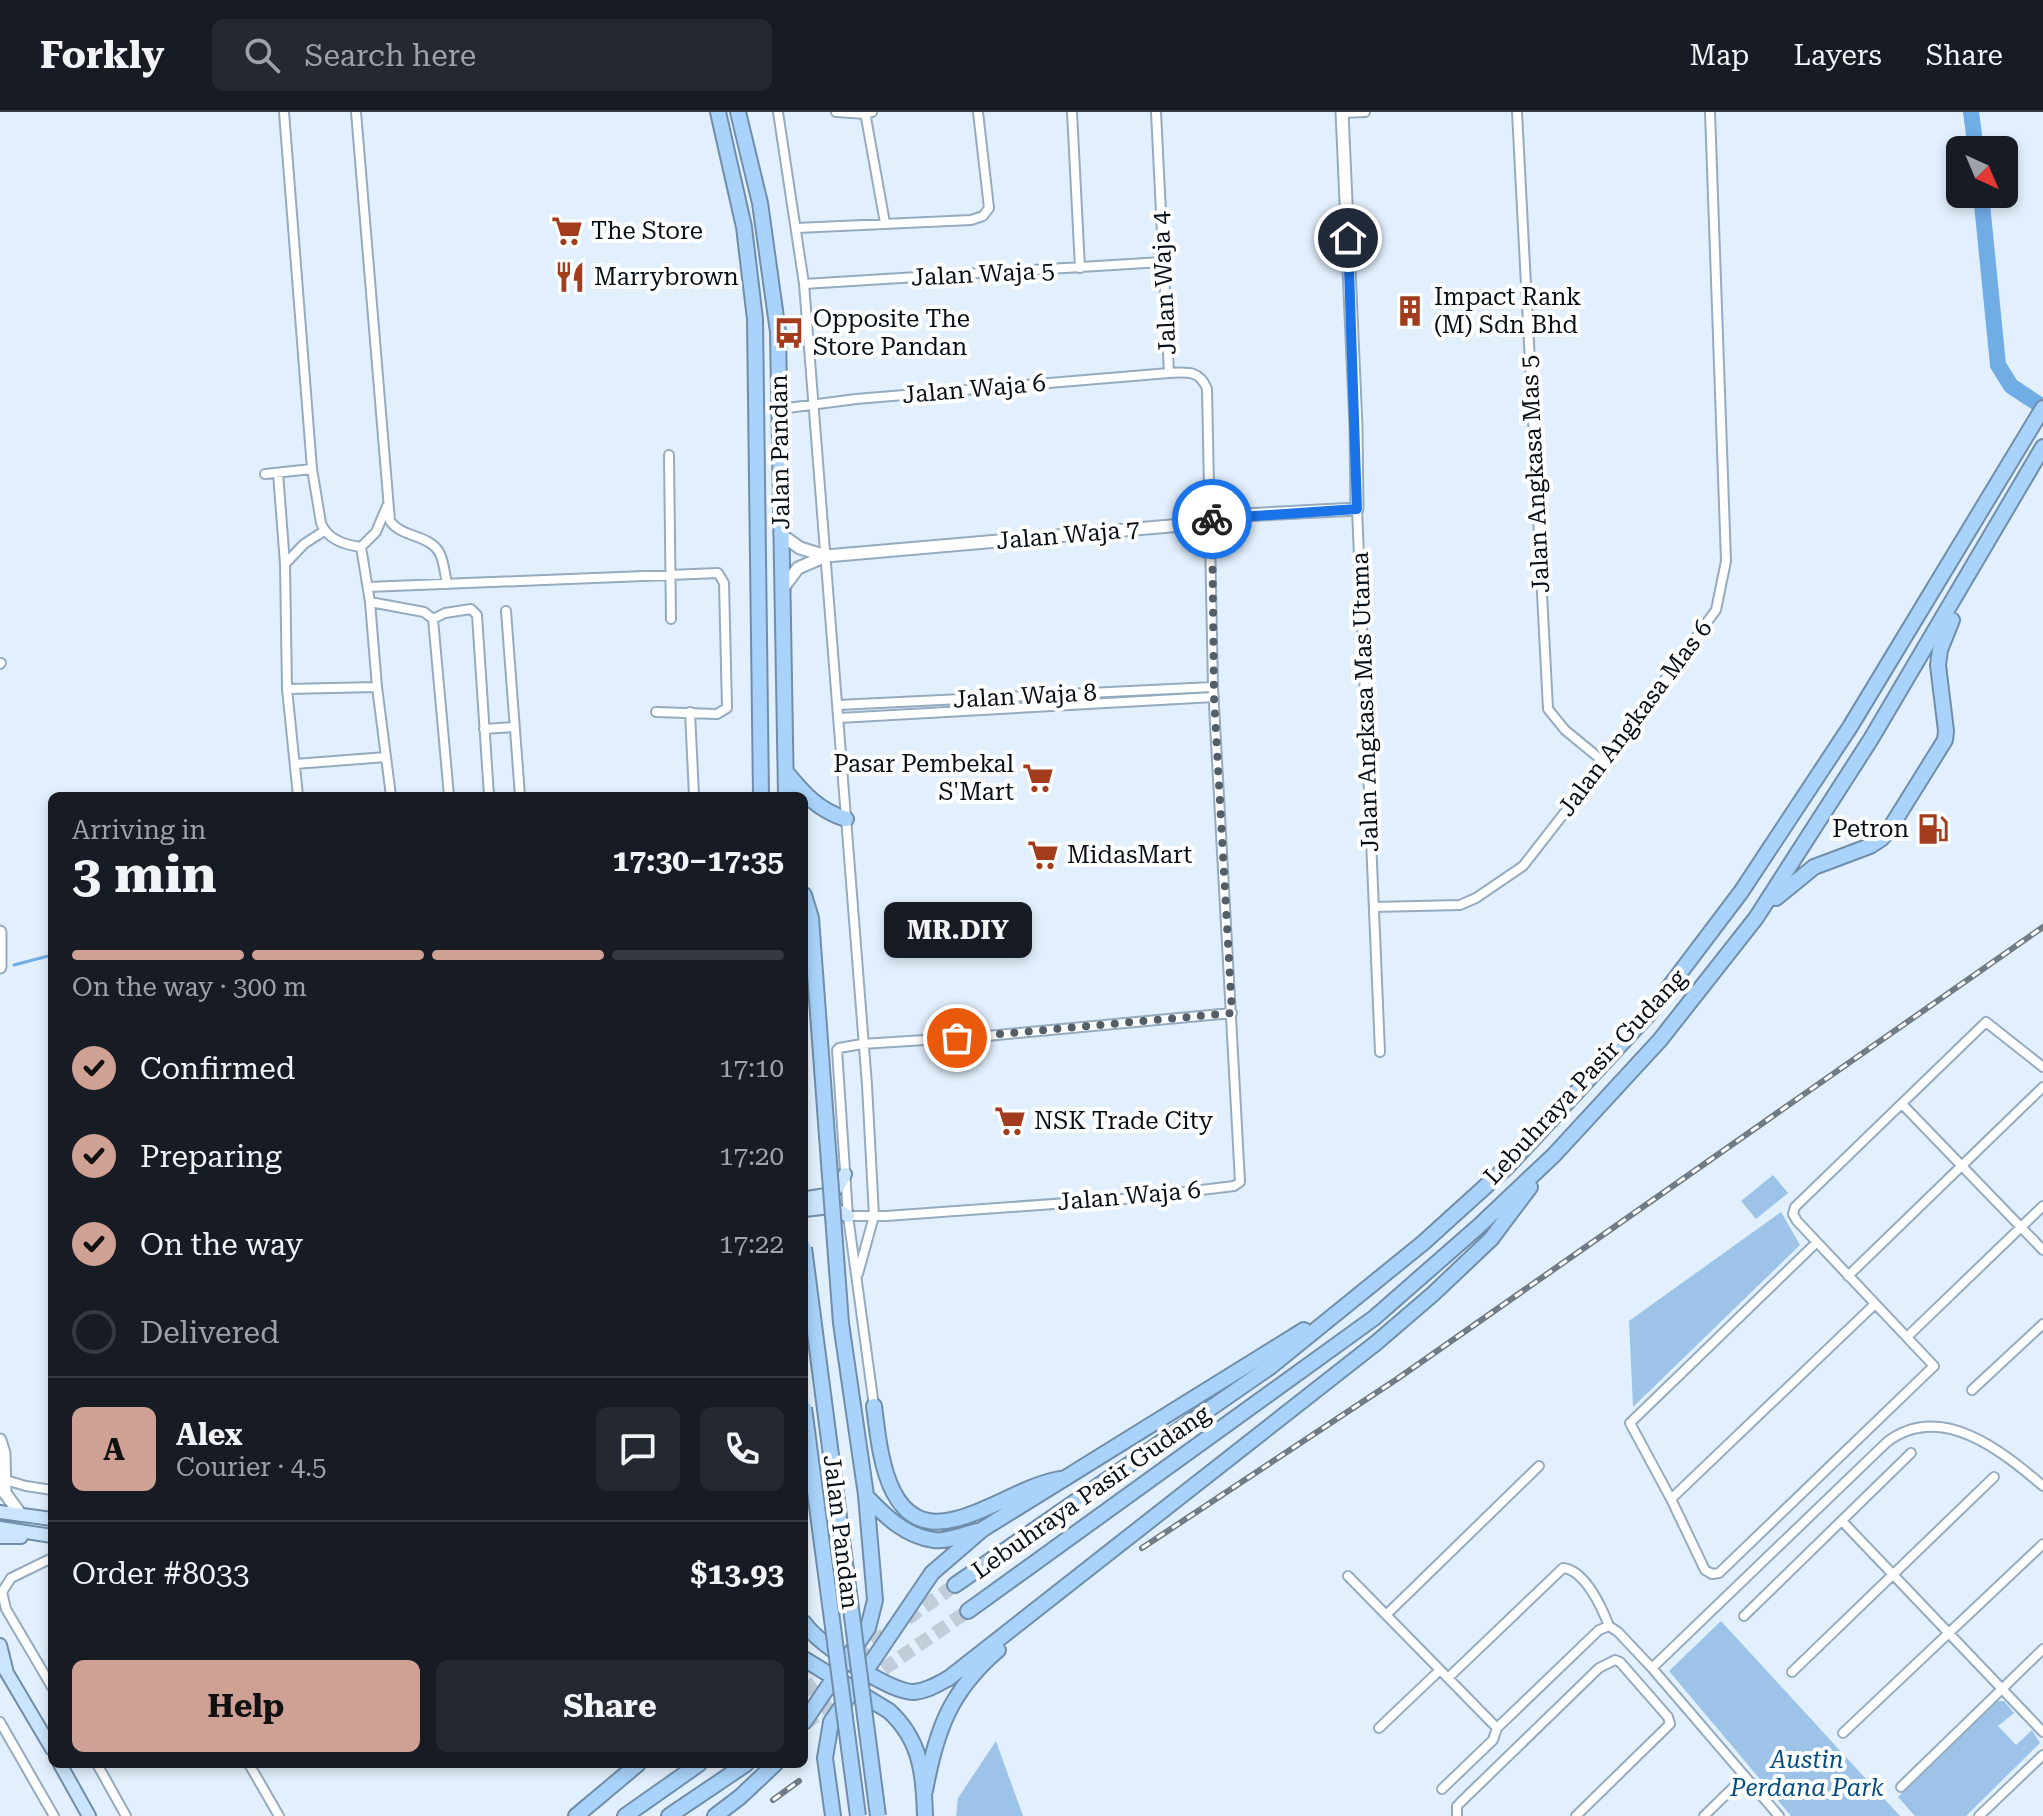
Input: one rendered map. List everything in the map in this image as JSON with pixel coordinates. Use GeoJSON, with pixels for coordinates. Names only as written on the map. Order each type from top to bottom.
{"type":"FeatureCollection","features":[{"type":"Feature","properties":{"kind":"highway","name":"Jalan Pandan"},"geometry":{"type":"LineString","coordinates":[[718,112],[744,227],[755,319],[761,792]]}},
{"type":"Feature","properties":{"kind":"highway","name":"Jalan Pandan"},"geometry":{"type":"LineString","coordinates":[[738,112],[762,217],[778,332],[786,792]]}},
{"type":"Feature","properties":{"kind":"highway","name":"Lebuhraya Pasir Gudang"},"geometry":{"type":"LineString","coordinates":[[955,1585],[1270,1367],[1423,1243],[1508,1166],[1648,1015],[1741,892],[1850,727],[2043,408]]}},
{"type":"Feature","properties":{"kind":"highway","name":"Lebuhraya Pasir Gudang"},"geometry":{"type":"LineString","coordinates":[[968,1611],[1374,1318],[1554,1155],[1660,1040],[1756,918],[1871,739],[2043,447]]}},
{"type":"Feature","properties":{"kind":"highway"},"geometry":{"type":"LineString","coordinates":[[1756,918],[1781,892],[1814,867],[1881,839],[1939,751],[1946,731],[1938,665],[1940,650],[1990,540]]}},
{"type":"Feature","properties":{"kind":"highway"},"geometry":{"type":"LineString","coordinates":[[786,772],[803,792]]}},
{"type":"Feature","properties":{"kind":"highway"},"geometry":{"type":"LineString","coordinates":[[808,799],[828,813],[846,819]]}},
{"type":"Feature","properties":{"kind":"highway"},"geometry":{"type":"LineString","coordinates":[[808,908],[841,1323],[866,1495],[875,1600],[868,1628],[808,1716]]}},
{"type":"Feature","properties":{"kind":"highway"},"geometry":{"type":"LineString","coordinates":[[808,1628],[820,1642],[846,1660],[900,1691],[916,1692],[949,1678],[1376,1343],[1433,1294],[1491,1239],[1554,1155]]}},
{"type":"Feature","properties":{"kind":"highway","name":"Jalan Pandan"},"geometry":{"type":"LineString","coordinates":[[808,1279],[878,1816]]}},
{"type":"Feature","properties":{"kind":"highway"},"geometry":{"type":"LineString","coordinates":[[833,1816],[825,1758],[831,1722],[932,1573],[983,1529],[1356,1298]]}},
{"type":"Feature","properties":{"kind":"highway"},"geometry":{"type":"LineString","coordinates":[[874,1406],[886,1478],[900,1503],[920,1517],[932,1521],[957,1519],[1043,1482],[1071,1477]]}},
{"type":"Feature","properties":{"kind":"highway","name":"Jalan Pandan"},"geometry":{"type":"LineString","coordinates":[[808,1438],[858,1816]]}},
{"type":"Feature","properties":{"kind":"highway"},"geometry":{"type":"LineString","coordinates":[[866,1495],[885,1516],[903,1529],[936,1541],[983,1529]]}},
{"type":"Feature","properties":{"kind":"highway"},"geometry":{"type":"LineString","coordinates":[[925,1791],[938,1734],[952,1703],[970,1677],[1126,1540]]}},
{"type":"Feature","properties":{"kind":"highway"},"geometry":{"type":"LineString","coordinates":[[808,1661],[889,1711],[911,1735],[925,1791],[925,1816]]}},
{"type":"Feature","properties":{"kind":"highway"},"geometry":{"type":"LineString","coordinates":[[576,1816],[633,1768]]}},
{"type":"Feature","properties":{"kind":"highway"},"geometry":{"type":"LineString","coordinates":[[625,1816],[693,1768]]}},
{"type":"Feature","properties":{"kind":"highway"},"geometry":{"type":"LineString","coordinates":[[669,1816],[740,1768]]}},
{"type":"Feature","properties":{"kind":"highway"},"geometry":{"type":"LineString","coordinates":[[715,1816],[771,1768]]}},
{"type":"Feature","properties":{"kind":"main road"},"geometry":{"type":"LineString","coordinates":[[808,1197],[833,1193],[845,1174]]}},
{"type":"Feature","properties":{"kind":"main road"},"geometry":{"type":"LineString","coordinates":[[808,1210],[831,1207],[848,1216]]}},
{"type":"Feature","properties":{"kind":"main road"},"geometry":{"type":"LineString","coordinates":[[0,1512],[48,1518]]}},
{"type":"Feature","properties":{"kind":"main road"},"geometry":{"type":"LineString","coordinates":[[0,1528],[48,1535]]}},
{"type":"Feature","properties":{"kind":"main road"},"geometry":{"type":"LineString","coordinates":[[0,1537],[48,1536]]}},
{"type":"Feature","properties":{"kind":"main road"},"geometry":{"type":"LineString","coordinates":[[0,1645],[3,1666],[48,1742]]}},
{"type":"Feature","properties":{"kind":"main road"},"geometry":{"type":"LineString","coordinates":[[62,1768],[89,1816]]}},
{"type":"Feature","properties":{"kind":"street"},"geometry":{"type":"LineString","coordinates":[[284,112],[312,469],[324,531],[343,543],[361,547]]}},
{"type":"Feature","properties":{"kind":"street"},"geometry":{"type":"LineString","coordinates":[[356,112],[390,521],[396,529],[425,540],[439,552],[447,584]]}},
{"type":"Feature","properties":{"kind":"street"},"geometry":{"type":"LineString","coordinates":[[778,112],[804,284],[874,1216],[858,1274]]}},
{"type":"Feature","properties":{"kind":"street"},"geometry":{"type":"LineString","coordinates":[[836,112],[868,113],[885,223]]}},
{"type":"Feature","properties":{"kind":"street"},"geometry":{"type":"LineString","coordinates":[[797,228],[971,220],[983,216],[989,208],[978,112]]}},
{"type":"Feature","properties":{"kind":"street"},"geometry":{"type":"LineString","coordinates":[[1072,112],[1080,268]]}},
{"type":"Feature","properties":{"kind":"street","name":"Jalan Waja 4"},"geometry":{"type":"LineString","coordinates":[[1156,112],[1169,373],[1193,372],[1203,379],[1207,389],[1211,519]]}},
{"type":"Feature","properties":{"kind":"street"},"geometry":{"type":"LineString","coordinates":[[1342,112],[1365,112]]}},
{"type":"Feature","properties":{"kind":"street","name":"Jalan Angkasa Mas Utama"},"geometry":{"type":"LineString","coordinates":[[1342,112],[1380,1052]]}},
{"type":"Feature","properties":{"kind":"street","name":"Jalan Angkasa Mas 5"},"geometry":{"type":"LineString","coordinates":[[1517,112],[1548,709],[1565,730],[1604,762]]}},
{"type":"Feature","properties":{"kind":"street","name":"Jalan Angkasa Mas 6"},"geometry":{"type":"LineString","coordinates":[[1374,907],[1460,905],[1476,898],[1523,866],[1716,610],[1726,561],[1710,112]]}},
{"type":"Feature","properties":{"kind":"street","name":"Jalan Waja 5"},"geometry":{"type":"LineString","coordinates":[[804,284],[1162,262]]}},
{"type":"Feature","properties":{"kind":"street","name":"Jalan Waja 6"},"geometry":{"type":"LineString","coordinates":[[780,409],[1169,373]]}},
{"type":"Feature","properties":{"kind":"street"},"geometry":{"type":"LineString","coordinates":[[669,455],[671,619]]}},
{"type":"Feature","properties":{"kind":"street"},"geometry":{"type":"LineString","coordinates":[[265,474],[312,469]]}},
{"type":"Feature","properties":{"kind":"street"},"geometry":{"type":"LineString","coordinates":[[278,473],[285,564],[287,689],[298,792]]}},
{"type":"Feature","properties":{"kind":"street"},"geometry":{"type":"LineString","coordinates":[[361,547],[376,532],[387,505]]}},
{"type":"Feature","properties":{"kind":"street","name":"Jalan Waja 7"},"geometry":{"type":"LineString","coordinates":[[782,589],[798,568],[826,556],[1193,524],[1211,519],[1357,509]]}},
{"type":"Feature","properties":{"kind":"street"},"geometry":{"type":"LineString","coordinates":[[874,1406],[848,1216],[837,1050],[842,1046],[862,1044],[1232,1013],[1213,687],[1211,519]]}},
{"type":"Feature","properties":{"kind":"street"},"geometry":{"type":"LineString","coordinates":[[285,564],[304,544],[324,531]]}},
{"type":"Feature","properties":{"kind":"street","name":"Jalan Waja 7"},"geometry":{"type":"LineString","coordinates":[[780,534],[800,548],[826,556]]}},
{"type":"Feature","properties":{"kind":"street"},"geometry":{"type":"LineString","coordinates":[[361,547],[390,792]]}},
{"type":"Feature","properties":{"kind":"street"},"geometry":{"type":"LineString","coordinates":[[368,587],[718,573],[724,583],[727,708],[717,714],[656,712]]}},
{"type":"Feature","properties":{"kind":"street"},"geometry":{"type":"LineString","coordinates":[[370,602],[424,612],[433,619],[449,792]]}},
{"type":"Feature","properties":{"kind":"street"},"geometry":{"type":"LineString","coordinates":[[433,619],[442,613],[456,611],[471,609],[476,613],[489,792]]}},
{"type":"Feature","properties":{"kind":"street"},"geometry":{"type":"LineString","coordinates":[[506,611],[520,792]]}},
{"type":"Feature","properties":{"kind":"street"},"geometry":{"type":"LineString","coordinates":[[287,689],[377,687]]}},
{"type":"Feature","properties":{"kind":"street","name":"Jalan Waja 8"},"geometry":{"type":"LineString","coordinates":[[838,705],[1213,687]]}},
{"type":"Feature","properties":{"kind":"street","name":"Jalan Waja 8"},"geometry":{"type":"LineString","coordinates":[[839,718],[1214,697]]}},
{"type":"Feature","properties":{"kind":"street"},"geometry":{"type":"LineString","coordinates":[[690,712],[694,792]]}},
{"type":"Feature","properties":{"kind":"street"},"geometry":{"type":"LineString","coordinates":[[484,729],[513,727]]}},
{"type":"Feature","properties":{"kind":"street"},"geometry":{"type":"LineString","coordinates":[[295,764],[386,757]]}},
{"type":"Feature","properties":{"kind":"street"},"geometry":{"type":"LineString","coordinates":[[0,932],[0,967]]}},
{"type":"Feature","properties":{"kind":"street","name":"Jalan Waja 6"},"geometry":{"type":"LineString","coordinates":[[848,1216],[1136,1198],[1234,1186],[1240,1182],[1232,1013]]}},
{"type":"Feature","properties":{"kind":"street"},"geometry":{"type":"LineString","coordinates":[[1816,1243],[1631,1420],[1631,1426],[1705,1570],[1712,1574],[1719,1573],[1934,1366],[1816,1243],[1797,1221],[1793,1214],[1795,1207],[1986,1022],[2043,1067]]}},
{"type":"Feature","properties":{"kind":"street"},"geometry":{"type":"LineString","coordinates":[[1848,1276],[2043,1087]]}},
{"type":"Feature","properties":{"kind":"street"},"geometry":{"type":"LineString","coordinates":[[1902,1104],[2043,1250]]}},
{"type":"Feature","properties":{"kind":"street"},"geometry":{"type":"LineString","coordinates":[[1907,1337],[2043,1206]]}},
{"type":"Feature","properties":{"kind":"street"},"geometry":{"type":"LineString","coordinates":[[850,1230],[860,1239],[868,1236]]}},
{"type":"Feature","properties":{"kind":"street"},"geometry":{"type":"LineString","coordinates":[[1671,1499],[1875,1304]]}},
{"type":"Feature","properties":{"kind":"street"},"geometry":{"type":"LineString","coordinates":[[1972,1390],[2043,1324]]}},
{"type":"Feature","properties":{"kind":"street"},"geometry":{"type":"LineString","coordinates":[[1652,1668],[1887,1442],[1910,1430],[1938,1428],[1971,1435],[2001,1452],[2042,1483]]}},
{"type":"Feature","properties":{"kind":"street"},"geometry":{"type":"LineString","coordinates":[[0,1440],[4,1453],[2,1478],[5,1493],[21,1515]]}},
{"type":"Feature","properties":{"kind":"street"},"geometry":{"type":"LineString","coordinates":[[1744,1616],[1911,1453]]}},
{"type":"Feature","properties":{"kind":"street"},"geometry":{"type":"LineString","coordinates":[[1386,1615],[1539,1466]]}},
{"type":"Feature","properties":{"kind":"street"},"geometry":{"type":"LineString","coordinates":[[1792,1672],[1994,1477]]}},
{"type":"Feature","properties":{"kind":"street"},"geometry":{"type":"LineString","coordinates":[[2,1478],[48,1489]]}},
{"type":"Feature","properties":{"kind":"street"},"geometry":{"type":"LineString","coordinates":[[1842,1521],[2043,1732]]}},
{"type":"Feature","properties":{"kind":"street"},"geometry":{"type":"LineString","coordinates":[[1843,1733],[2043,1544]]}},
{"type":"Feature","properties":{"kind":"street"},"geometry":{"type":"LineString","coordinates":[[48,1560],[11,1578],[2,1592],[6,1609],[48,1680]]}},
{"type":"Feature","properties":{"kind":"street"},"geometry":{"type":"LineString","coordinates":[[1448,1678],[1560,1570],[1568,1568],[1595,1594],[1609,1626],[1652,1668],[1779,1816]]}},
{"type":"Feature","properties":{"kind":"street"},"geometry":{"type":"LineString","coordinates":[[1348,1576],[1497,1728]]}},
{"type":"Feature","properties":{"kind":"street"},"geometry":{"type":"LineString","coordinates":[[1442,1789],[1493,1740],[1497,1728],[1599,1630],[1609,1626]]}},
{"type":"Feature","properties":{"kind":"street"},"geometry":{"type":"LineString","coordinates":[[1901,1787],[2043,1649]]}},
{"type":"Feature","properties":{"kind":"street"},"geometry":{"type":"LineString","coordinates":[[1457,1816],[1457,1806],[1609,1661],[1620,1662],[1670,1720],[1670,1724],[1576,1816]]}},
{"type":"Feature","properties":{"kind":"street"},"geometry":{"type":"LineString","coordinates":[[1379,1728],[1440,1670]]}},
{"type":"Feature","properties":{"kind":"street"},"geometry":{"type":"LineString","coordinates":[[0,1722],[3,1734],[54,1816]]}},
{"type":"Feature","properties":{"kind":"street"},"geometry":{"type":"LineString","coordinates":[[1979,1816],[2043,1755]]}},
{"type":"Feature","properties":{"kind":"street"},"geometry":{"type":"LineString","coordinates":[[99,1768],[126,1816]]}},
{"type":"Feature","properties":{"kind":"street"},"geometry":{"type":"LineString","coordinates":[[251,1768],[279,1816]]}},
{"type":"Feature","properties":{"kind":"street"},"geometry":{"type":"LineString","coordinates":[[1704,1816],[1745,1776]]}},
{"type":"Feature","properties":{"kind":"green space"},"geometry":{"type":"Polygon","coordinates":[[[1773,1175],[1788,1193],[1756,1219],[1741,1201],[1773,1175]]]}},
{"type":"Feature","properties":{"kind":"green space"},"geometry":{"type":"Polygon","coordinates":[[[1781,1212],[1800,1245],[1633,1407],[1629,1321],[1781,1212]]]}},
{"type":"Feature","properties":{"kind":"green space","name":"Austin Perdana Park"},"geometry":{"type":"Polygon","coordinates":[[[1721,1621],[1900,1816],[1791,1816],[1669,1671],[1721,1621]]]}},
{"type":"Feature","properties":{"kind":"green space"},"geometry":{"type":"Polygon","coordinates":[[[1995,1701],[2004,1701],[2014,1713],[1998,1726],[2016,1745],[2032,1730],[2040,1743],[1966,1816],[1915,1816],[1898,1797],[1995,1701]]]}},
{"type":"Feature","properties":{"kind":"green space"},"geometry":{"type":"Polygon","coordinates":[[[996,1741],[1023,1816],[956,1816],[958,1798],[996,1741]]]}},
{"type":"Feature","properties":{"kind":"waterway"},"geometry":{"type":"LineString","coordinates":[[1971,112],[1974,136]]}},
{"type":"Feature","properties":{"kind":"waterway"},"geometry":{"type":"LineString","coordinates":[[1982,208],[1998,365],[2011,386],[2043,407]]}},
{"type":"Feature","properties":{"kind":"waterway"},"geometry":{"type":"LineString","coordinates":[[14,965],[48,956]]}},
{"type":"Feature","properties":{"kind":"tunnel"},"geometry":{"type":"LineString","coordinates":[[808,1688],[955,1585]]}},
{"type":"Feature","properties":{"kind":"tunnel"},"geometry":{"type":"LineString","coordinates":[[866,1681],[968,1611]]}},
{"type":"Feature","properties":{"kind":"tunnel"},"geometry":{"type":"LineString","coordinates":[[808,1721],[849,1693]]}},
{"type":"Feature","properties":{"kind":"railway"},"geometry":{"type":"LineString","coordinates":[[1142,1548],[1397,1379],[2043,927]]}},
{"type":"Feature","properties":{"kind":"railway"},"geometry":{"type":"LineString","coordinates":[[773,1800],[799,1781]]}},
{"type":"Feature","properties":{"kind":"way so far"},"geometry":{"type":"LineString","coordinates":[[957,1038],[1232,1013],[1214,697],[1212,519]]}},
{"type":"Feature","properties":{"kind":"place","name":"The Store"},"geometry":{"type":"Point","coordinates":[567,231]}},
{"type":"Feature","properties":{"kind":"place","name":"Marrybrown"},"geometry":{"type":"Point","coordinates":[570,277]}},
{"type":"Feature","properties":{"kind":"place","name":"Impact Rank (M) Sdn Bhd"},"geometry":{"type":"Point","coordinates":[1410,311]}},
{"type":"Feature","properties":{"kind":"place","name":"Opposite The Store Pandan"},"geometry":{"type":"Point","coordinates":[789,333]}},
{"type":"Feature","properties":{"kind":"place","name":"Pasar Pembekal S'Mart"},"geometry":{"type":"Point","coordinates":[1038,778]}},
{"type":"Feature","properties":{"kind":"place","name":"Petron"},"geometry":{"type":"Point","coordinates":[1933,829]}},
{"type":"Feature","properties":{"kind":"place","name":"MidasMart"},"geometry":{"type":"Point","coordinates":[1043,855]}},
{"type":"Feature","properties":{"kind":"place","name":"MR.DIY"},"geometry":{"type":"Point","coordinates":[957,1038]}},
{"type":"Feature","properties":{"kind":"place","name":"NSK Trade City"},"geometry":{"type":"Point","coordinates":[1010,1121]}},
{"type":"Feature","properties":{"kind":"route"},"geometry":{"type":"LineString","coordinates":[[1212,519],[1357,509],[1348,238]]}}]}
